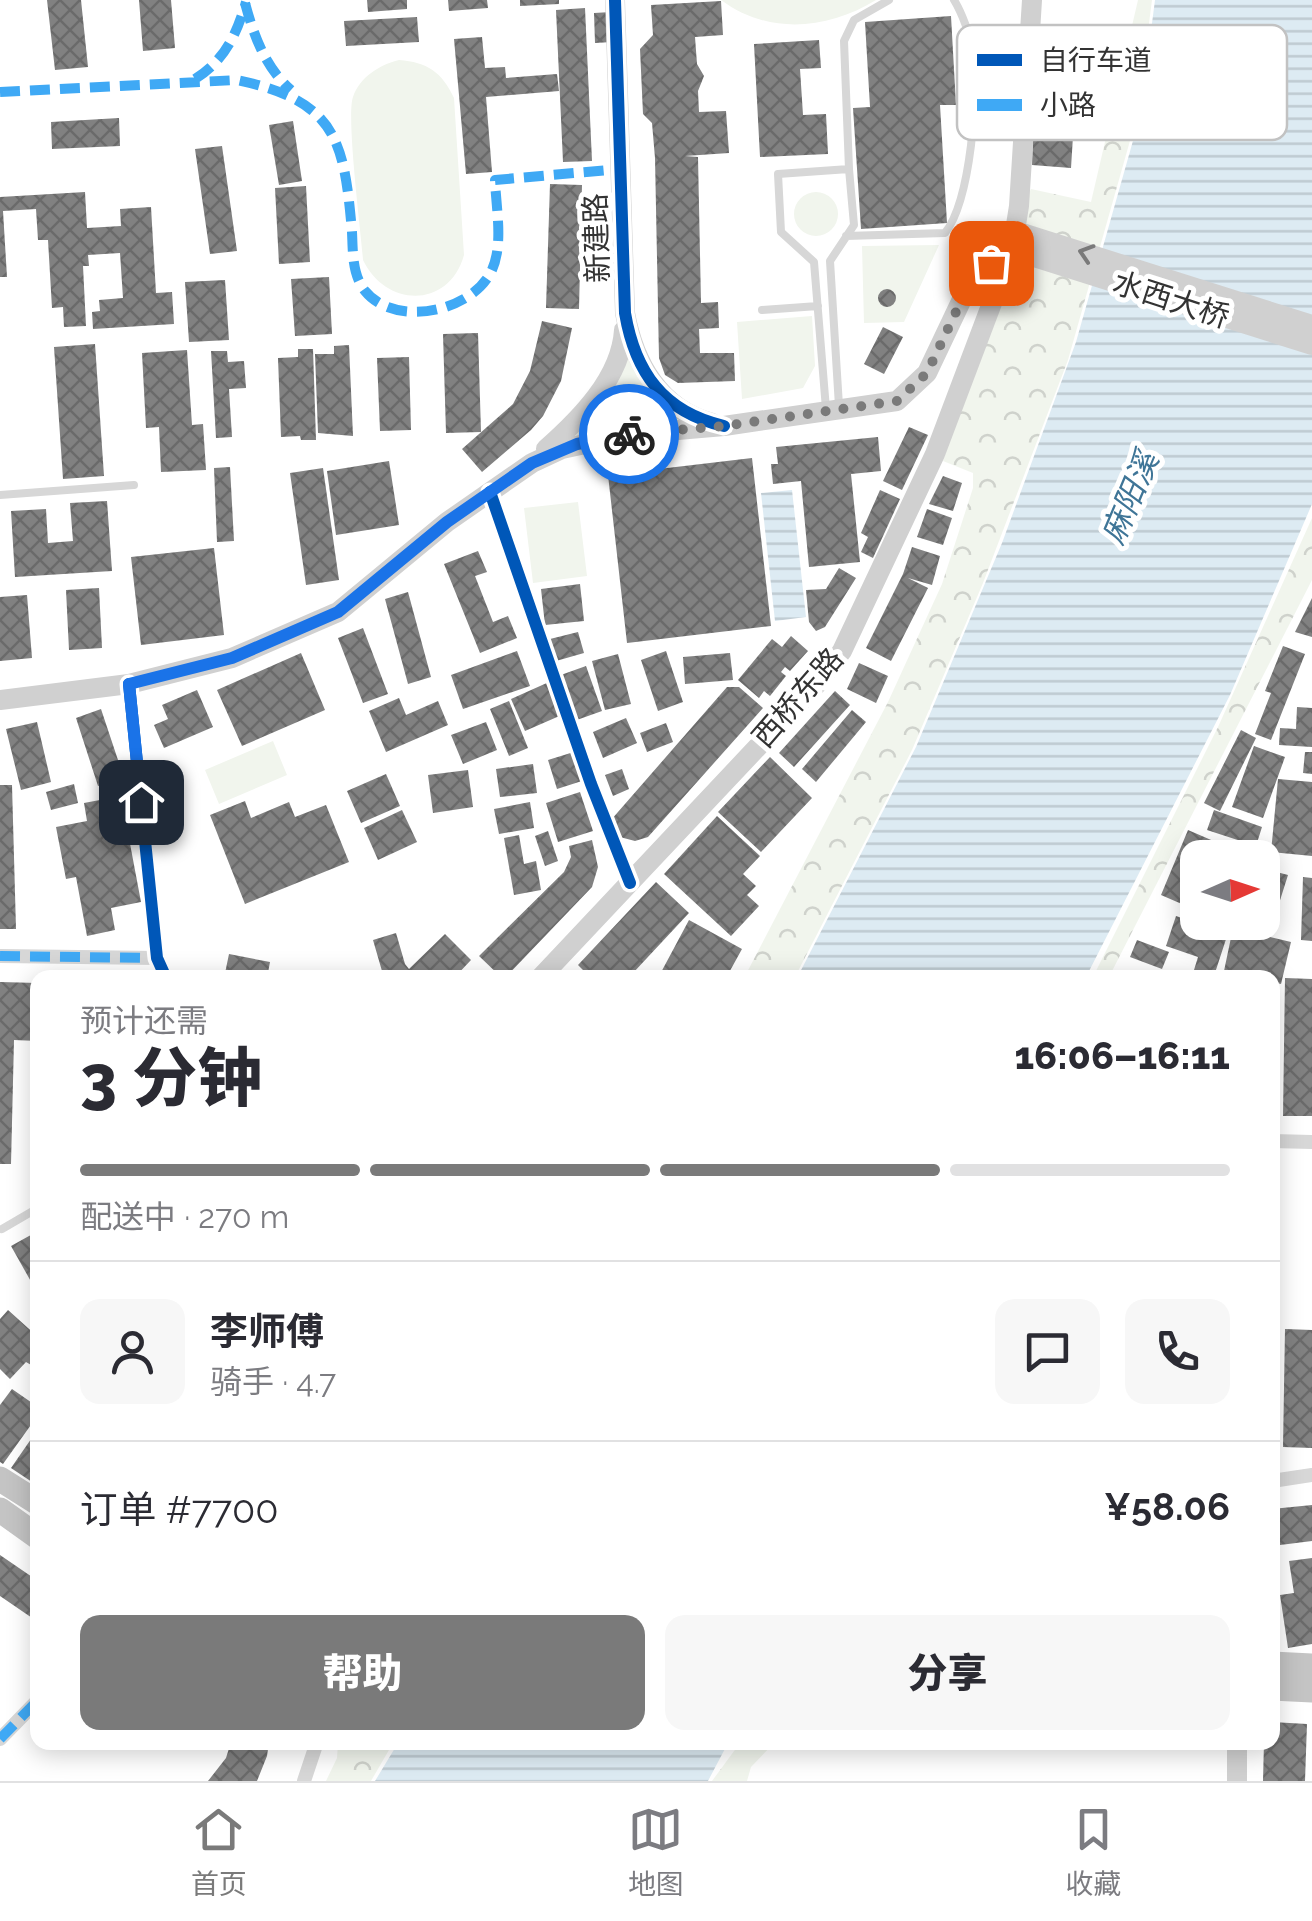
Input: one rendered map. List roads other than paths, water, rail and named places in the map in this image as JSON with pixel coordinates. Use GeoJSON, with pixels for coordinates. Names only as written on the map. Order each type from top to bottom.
{"type":"FeatureCollection","features":[{"type":"Feature","properties":{"kind":"highway"},"geometry":{"type":"LineString","coordinates":[[0,1479],[30,1498]]}},
{"type":"Feature","properties":{"kind":"highway"},"geometry":{"type":"LineString","coordinates":[[0,1510],[30,1531]]}},
{"type":"Feature","properties":{"kind":"highway"},"geometry":{"type":"LineString","coordinates":[[1280,1664],[1312,1666]]}},
{"type":"Feature","properties":{"kind":"highway"},"geometry":{"type":"LineString","coordinates":[[1280,1688],[1312,1690]]}},
{"type":"Feature","properties":{"kind":"main road","name":"新建路"},"geometry":{"type":"LineString","coordinates":[[615,0],[624,312],[635,356],[657,388],[690,415],[724,426]]}},
{"type":"Feature","properties":{"kind":"main road","name":"西桥东路"},"geometry":{"type":"LineString","coordinates":[[1031,25],[1032,0]]}},
{"type":"Feature","properties":{"kind":"main road","name":"西桥东路"},"geometry":{"type":"LineString","coordinates":[[548,970],[816,684],[842,651],[936,454],[1024,243],[1027,140]]}},
{"type":"Feature","properties":{"kind":"main road"},"geometry":{"type":"LineString","coordinates":[[532,463],[593,440],[897,401],[927,373],[972,283],[986,268],[1024,243],[1312,325]]}},
{"type":"Feature","properties":{"kind":"main road","name":"水西大桥"},"geometry":{"type":"LineString","coordinates":[[1024,243],[1312,345]]}},
{"type":"Feature","properties":{"kind":"main road"},"geometry":{"type":"LineString","coordinates":[[0,700],[129,684],[232,658],[338,612],[447,522],[532,463],[566,432],[608,377],[623,340],[624,312]]}},
{"type":"Feature","properties":{"kind":"main road"},"geometry":{"type":"LineString","coordinates":[[1237,1750],[1237,1781]]}},
{"type":"Feature","properties":{"kind":"street"},"geometry":{"type":"LineString","coordinates":[[490,492],[585,767],[630,883]]}},
{"type":"Feature","properties":{"kind":"street"},"geometry":{"type":"LineString","coordinates":[[129,684],[157,958],[162,970]]}},
{"type":"Feature","properties":{"kind":"street"},"geometry":{"type":"LineString","coordinates":[[0,956],[157,958]]}},
{"type":"Feature","properties":{"kind":"street"},"geometry":{"type":"LineString","coordinates":[[1280,1141],[1312,1142]]}},
{"type":"Feature","properties":{"kind":"street"},"geometry":{"type":"LineString","coordinates":[[1280,1480],[1312,1475]]}},
{"type":"Feature","properties":{"kind":"street"},"geometry":{"type":"LineString","coordinates":[[0,1740],[30,1708]]}},
{"type":"Feature","properties":{"kind":"street"},"geometry":{"type":"LineString","coordinates":[[304,1781],[314,1750]]}},
{"type":"Feature","properties":{"kind":"lane"},"geometry":{"type":"LineString","coordinates":[[833,411],[830,261],[854,225],[844,42],[854,20],[889,0]]}},
{"type":"Feature","properties":{"kind":"lane"},"geometry":{"type":"LineString","coordinates":[[954,0],[963,25]]}},
{"type":"Feature","properties":{"kind":"lane"},"geometry":{"type":"LineString","coordinates":[[846,236],[946,233],[953,223],[970,140]]}},
{"type":"Feature","properties":{"kind":"lane"},"geometry":{"type":"LineString","coordinates":[[833,411],[814,262],[781,232],[778,174],[849,169]]}},
{"type":"Feature","properties":{"kind":"lane"},"geometry":{"type":"LineString","coordinates":[[762,310],[818,306]]}},
{"type":"Feature","properties":{"kind":"lane"},"geometry":{"type":"LineString","coordinates":[[0,496],[134,485]]}},
{"type":"Feature","properties":{"kind":"lane"},"geometry":{"type":"LineString","coordinates":[[2,1229],[30,1213]]}},
{"type":"Feature","properties":{"kind":"water","name":"麻阳溪"},"geometry":{"type":"Polygon","coordinates":[[[1155,0],[1312,0],[1312,504],[1230,695],[1090,970],[801,970],[916,747],[1002,543],[1076,342],[1133,140],[1287,140],[1287,25],[1152,25],[1155,0]]]}},
{"type":"Feature","properties":{"kind":"water"},"geometry":{"type":"Polygon","coordinates":[[[792,490],[806,617],[775,621],[761,493],[792,490]]]}},
{"type":"Feature","properties":{"kind":"water"},"geometry":{"type":"Polygon","coordinates":[[[393,1750],[724,1750],[708,1781],[375,1781],[393,1750]]]}}]}
